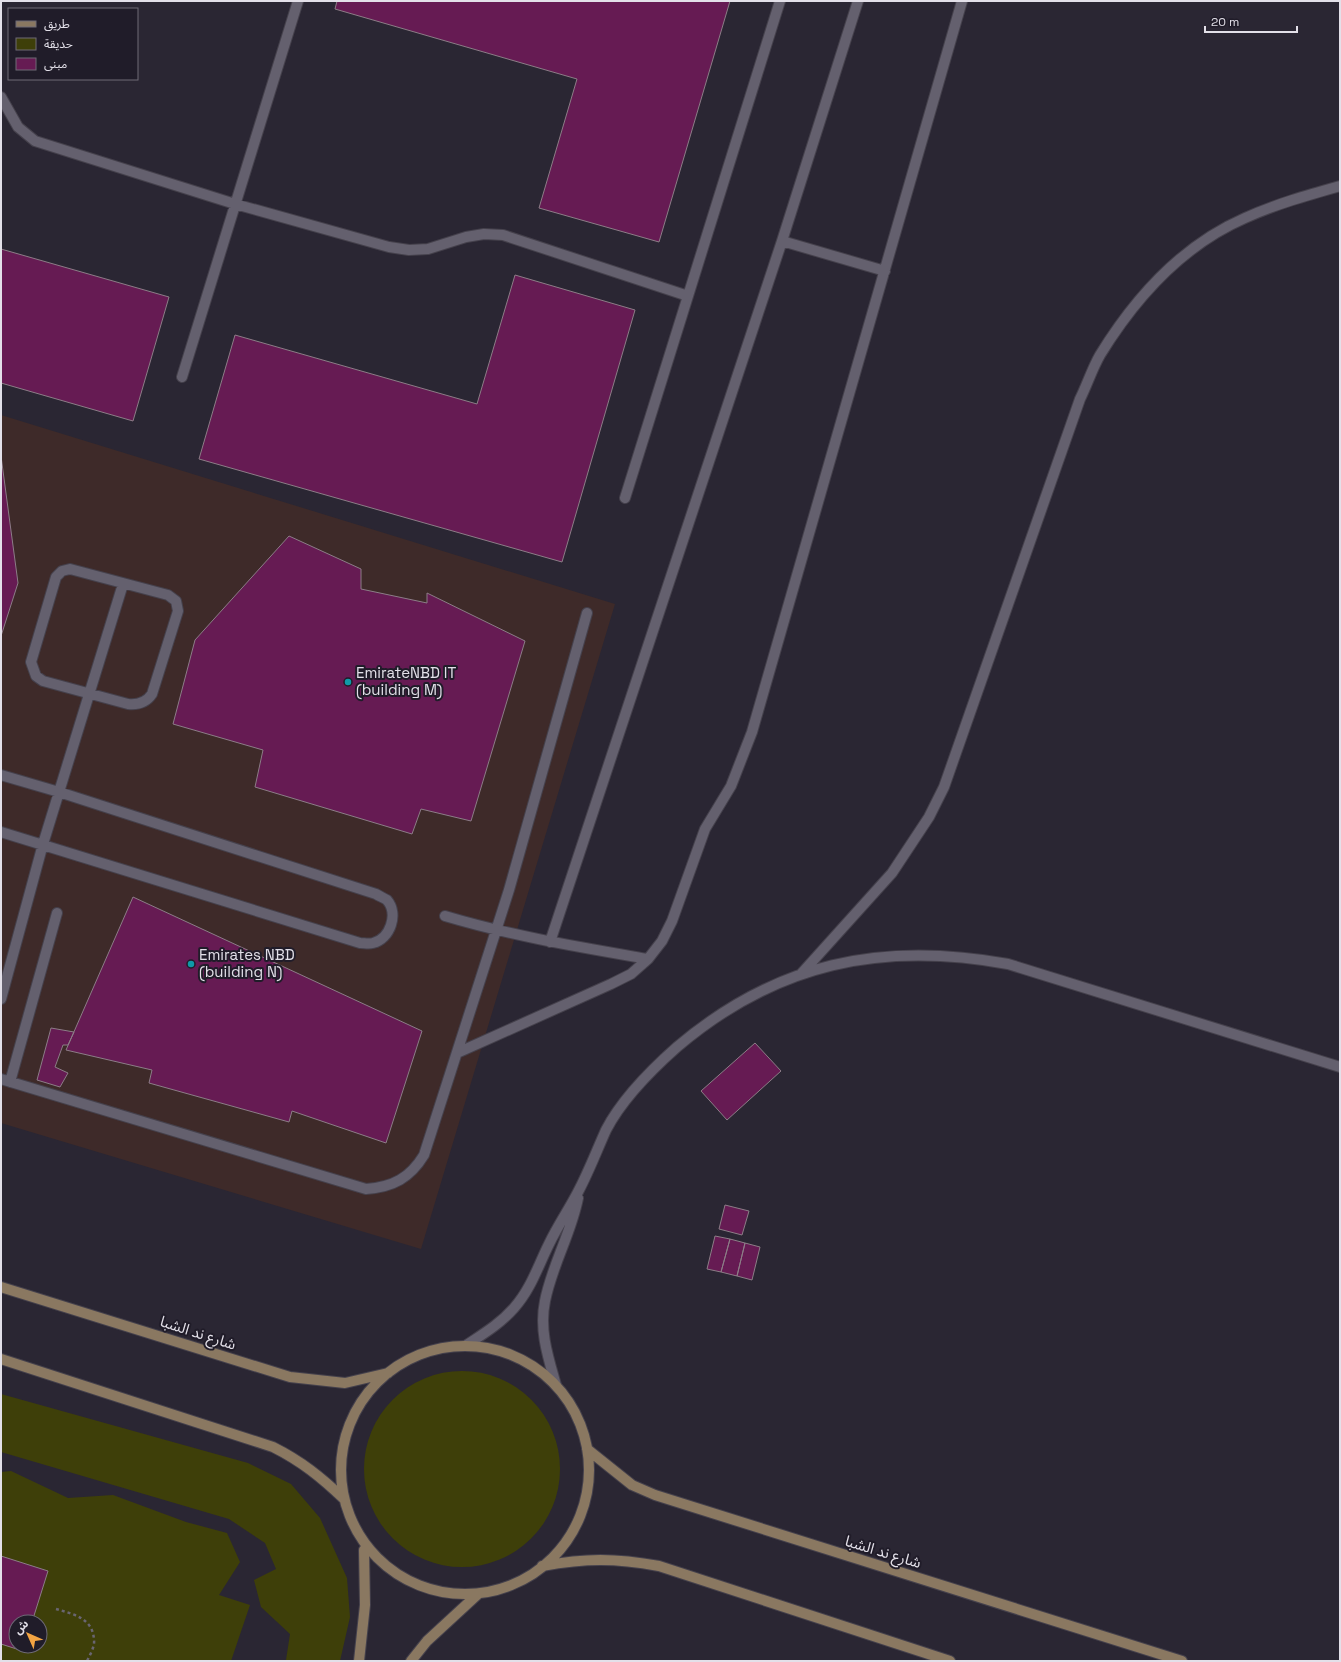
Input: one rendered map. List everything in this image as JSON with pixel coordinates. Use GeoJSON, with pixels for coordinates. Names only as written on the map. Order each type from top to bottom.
{"type":"FeatureCollection","features":[{"type":"Feature","properties":{"kind":"main road","name":"شارع ند الشبا"},"geometry":{"type":"LineString","coordinates":[[1,1287],[290,1377],[345,1383],[388,1373]]}},
{"type":"Feature","properties":{"kind":"main road"},"geometry":{"type":"LineString","coordinates":[[359,1661],[365,1605],[364,1550],[344,1499],[341,1470],[344,1442],[351,1423],[369,1392],[388,1373],[425,1353],[444,1348],[465,1346],[499,1350],[530,1364],[556,1385],[571,1404],[581,1426],[587,1449],[589,1475],[585,1501],[575,1526],[561,1548],[542,1566],[517,1582],[478,1594],[437,1591],[413,1583],[391,1570],[364,1550]]}},
{"type":"Feature","properties":{"kind":"main road"},"geometry":{"type":"LineString","coordinates":[[1,1359],[273,1447],[297,1459],[319,1475],[344,1499]]}},
{"type":"Feature","properties":{"kind":"main road","name":"شارع ند الشبا"},"geometry":{"type":"LineString","coordinates":[[587,1449],[632,1485],[655,1495],[1182,1661]]}},
{"type":"Feature","properties":{"kind":"main road"},"geometry":{"type":"LineString","coordinates":[[542,1566],[572,1561],[601,1559],[630,1561],[659,1566],[950,1661]]}},
{"type":"Feature","properties":{"kind":"main road"},"geometry":{"type":"LineString","coordinates":[[411,1661],[427,1641],[478,1594]]}},
{"type":"Feature","properties":{"kind":"lane"},"geometry":{"type":"LineString","coordinates":[[182,377],[298,1]]}},
{"type":"Feature","properties":{"kind":"lane"},"geometry":{"type":"LineString","coordinates":[[625,498],[780,1]]}},
{"type":"Feature","properties":{"kind":"lane"},"geometry":{"type":"LineString","coordinates":[[550,942],[782,241],[858,1]]}},
{"type":"Feature","properties":{"kind":"lane"},"geometry":{"type":"LineString","coordinates":[[457,1053],[631,974],[648,959],[662,941],[672,921],[705,829],[731,786],[752,732],[962,1]]}},
{"type":"Feature","properties":{"kind":"lane"},"geometry":{"type":"LineString","coordinates":[[1,97],[18,127],[35,141],[235,204],[395,248],[428,249],[466,237],[484,234],[503,235],[688,296]]}},
{"type":"Feature","properties":{"kind":"lane"},"geometry":{"type":"LineString","coordinates":[[801,974],[892,873],[919,834],[944,787],[1080,399],[1100,357],[1121,323],[1144,294],[1174,264],[1208,239],[1244,218],[1276,205],[1340,186]]}},
{"type":"Feature","properties":{"kind":"lane"},"geometry":{"type":"LineString","coordinates":[[782,241],[885,271]]}},
{"type":"Feature","properties":{"kind":"lane"},"geometry":{"type":"LineString","coordinates":[[70,570],[173,597],[176,600],[178,611],[149,698],[144,702],[133,705],[89,693],[42,681],[32,670],[31,662],[56,577],[62,571],[70,570]]}},
{"type":"Feature","properties":{"kind":"lane"},"geometry":{"type":"LineString","coordinates":[[1,999],[43,844],[124,584]]}},
{"type":"Feature","properties":{"kind":"lane"},"geometry":{"type":"LineString","coordinates":[[57,913],[5,1080],[366,1188],[380,1188],[394,1184],[407,1177],[424,1155],[457,1053],[509,890],[587,613]]}},
{"type":"Feature","properties":{"kind":"lane"},"geometry":{"type":"LineString","coordinates":[[1,775],[59,792],[376,894],[387,901],[392,912],[392,926],[385,936],[373,943],[360,943],[1,832]]}},
{"type":"Feature","properties":{"kind":"lane"},"geometry":{"type":"LineString","coordinates":[[445,916],[495,931],[648,959]]}},
{"type":"Feature","properties":{"kind":"lane"},"geometry":{"type":"LineString","coordinates":[[465,1346],[501,1322],[516,1306],[528,1289],[554,1233],[579,1190],[607,1128],[639,1085],[666,1057],[713,1019],[740,1002],[801,974],[869,958],[904,955],[938,955],[973,958],[1008,964],[1340,1067]]}},
{"type":"Feature","properties":{"kind":"lane"},"geometry":{"type":"LineString","coordinates":[[556,1385],[546,1352],[543,1327],[545,1302],[551,1276],[572,1222],[579,1190]]}},
{"type":"Feature","properties":{"kind":"path"},"geometry":{"type":"LineString","coordinates":[[56,1609],[82,1617],[92,1628],[94,1641],[88,1661]]}},
{"type":"Feature","properties":{"kind":"shaded area"},"geometry":{"type":"Polygon","coordinates":[[[1,415],[615,604],[421,1249],[1,1123],[1,415]]]}},
{"type":"Feature","properties":{"kind":"green space"},"geometry":{"type":"Polygon","coordinates":[[[462,1371],[490,1375],[508,1383],[524,1393],[538,1407],[548,1423],[556,1441],[560,1469],[556,1497],[548,1515],[538,1531],[524,1545],[508,1555],[490,1563],[462,1567],[434,1563],[416,1555],[400,1545],[386,1531],[376,1515],[368,1497],[364,1469],[368,1441],[376,1423],[386,1407],[400,1393],[416,1383],[434,1375],[462,1371]]]}},
{"type":"Feature","properties":{"kind":"green space"},"geometry":{"type":"Polygon","coordinates":[[[1,1394],[248,1463],[291,1484],[320,1518],[347,1578],[350,1617],[340,1661],[254,1661],[286,1660],[290,1634],[261,1607],[254,1580],[276,1569],[265,1543],[229,1519],[1,1452],[1,1394]]]}},
{"type":"Feature","properties":{"kind":"green space"},"geometry":{"type":"Polygon","coordinates":[[[11,1471],[68,1498],[113,1495],[186,1522],[227,1533],[240,1562],[219,1595],[250,1605],[231,1661],[1,1661],[1,1472],[11,1471]]]}},
{"type":"Feature","properties":{"kind":"building"},"geometry":{"type":"Polygon","coordinates":[[[337,1],[730,1],[659,242],[539,208],[577,79],[335,9],[337,1]]]}},
{"type":"Feature","properties":{"kind":"building"},"geometry":{"type":"Polygon","coordinates":[[[1,249],[169,297],[133,421],[1,383],[1,249]]]}},
{"type":"Feature","properties":{"kind":"building"},"geometry":{"type":"Polygon","coordinates":[[[515,275],[635,310],[562,562],[199,459],[235,335],[477,404],[515,275]]]}},
{"type":"Feature","properties":{"kind":"building"},"geometry":{"type":"Polygon","coordinates":[[[1,456],[18,583],[1,636],[1,456]]]}},
{"type":"Feature","properties":{"kind":"building","name":"EmirateNBD IT (building M)"},"geometry":{"type":"Polygon","coordinates":[[[289,536],[361,569],[361,589],[427,603],[427,593],[525,641],[471,821],[421,809],[412,834],[255,787],[263,750],[173,724],[195,640],[289,536]]]}},
{"type":"Feature","properties":{"kind":"building","name":"Emirates NBD (building N)"},"geometry":{"type":"Polygon","coordinates":[[[133,897],[422,1031],[386,1143],[292,1111],[289,1122],[149,1083],[152,1070],[66,1050],[133,897]]]}},
{"type":"Feature","properties":{"kind":"building"},"geometry":{"type":"Polygon","coordinates":[[[51,1028],[74,1032],[68,1045],[63,1045],[55,1067],[68,1073],[60,1087],[37,1080],[51,1028]]]}},
{"type":"Feature","properties":{"kind":"building"},"geometry":{"type":"Polygon","coordinates":[[[755,1043],[781,1071],[727,1120],[701,1091],[755,1043]]]}},
{"type":"Feature","properties":{"kind":"building"},"geometry":{"type":"Polygon","coordinates":[[[725,1205],[749,1211],[742,1235],[719,1229],[725,1205]]]}},
{"type":"Feature","properties":{"kind":"building"},"geometry":{"type":"Polygon","coordinates":[[[715,1236],[730,1239],[721,1272],[707,1269],[715,1236]]]}},
{"type":"Feature","properties":{"kind":"building"},"geometry":{"type":"Polygon","coordinates":[[[730,1239],[745,1243],[737,1276],[721,1272],[730,1239]]]}},
{"type":"Feature","properties":{"kind":"building"},"geometry":{"type":"Polygon","coordinates":[[[745,1243],[760,1247],[752,1280],[737,1276],[745,1243]]]}},
{"type":"Feature","properties":{"kind":"building"},"geometry":{"type":"Polygon","coordinates":[[[1,1556],[48,1571],[35,1614],[8,1614],[8,1646],[1,1644],[1,1556]]]}},
{"type":"Feature","properties":{"kind":"place","name":"EmirateNBD IT (building M)"},"geometry":{"type":"Point","coordinates":[348,682]}},
{"type":"Feature","properties":{"kind":"place","name":"Emirates NBD (building N)"},"geometry":{"type":"Point","coordinates":[191,964]}}]}
